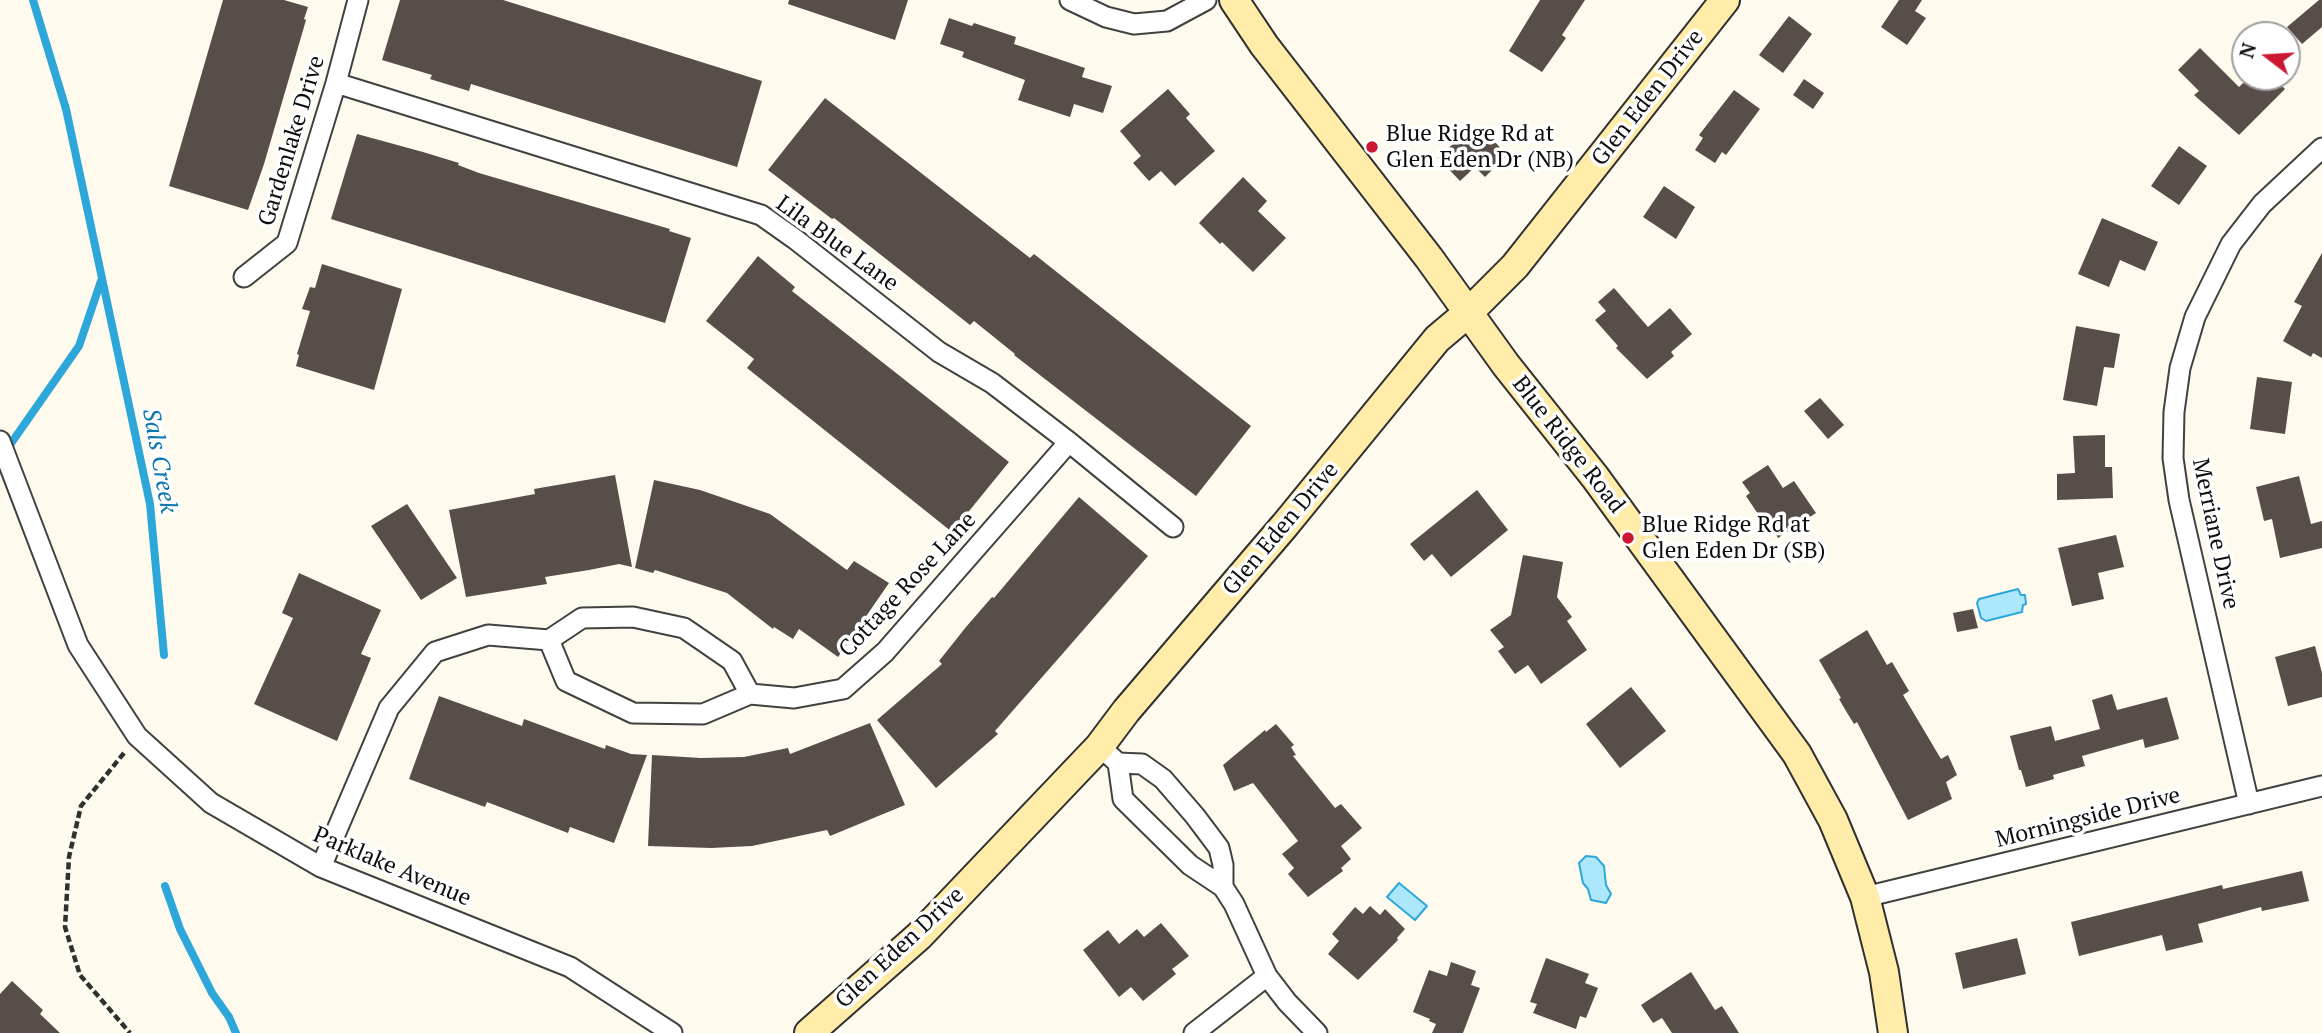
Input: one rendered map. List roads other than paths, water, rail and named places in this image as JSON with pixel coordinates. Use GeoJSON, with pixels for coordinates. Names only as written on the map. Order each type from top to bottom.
{"type":"FeatureCollection","features":[{"type":"Feature","properties":{"kind":"main road","name":"Blue Ridge Road"},"geometry":{"type":"LineString","coordinates":[[1234,0],[1264,45],[1469,312],[1506,365],[1595,477],[1797,754],[1833,820],[1865,897],[1884,972],[1893,1033]]}},
{"type":"Feature","properties":{"kind":"main road","name":"Glen Eden Drive"},"geometry":{"type":"LineString","coordinates":[[809,1033],[919,936],[1109,755],[1126,711],[1285,526],[1437,339],[1469,312],[1515,266],[1725,0]]}},
{"type":"Feature","properties":{"kind":"street","name":"Gardenlake Drive"},"geometry":{"type":"LineString","coordinates":[[244,277],[287,243],[336,83],[358,0]]}},
{"type":"Feature","properties":{"kind":"street"},"geometry":{"type":"LineString","coordinates":[[1070,0],[1106,17],[1134,24],[1167,21],[1206,0]]}},
{"type":"Feature","properties":{"kind":"street","name":"Lila Blue Lane"},"geometry":{"type":"LineString","coordinates":[[336,83],[761,215],[939,352],[992,383],[1173,527]]}},
{"type":"Feature","properties":{"kind":"street","name":"Merriane Drive"},"geometry":{"type":"LineString","coordinates":[[2249,804],[2179,500],[2173,458],[2174,412],[2180,368],[2195,317],[2231,244],[2262,204],[2322,148]]}},
{"type":"Feature","properties":{"kind":"street","name":"Parklake Avenue"},"geometry":{"type":"LineString","coordinates":[[0,441],[78,645],[137,736],[211,803],[321,867],[570,967],[672,1033]]}},
{"type":"Feature","properties":{"kind":"street","name":"Cottage Rose Lane"},"geometry":{"type":"LineString","coordinates":[[549,640],[566,681],[633,713],[703,714],[750,694],[794,698],[842,689],[885,652],[1069,442]]}},
{"type":"Feature","properties":{"kind":"street"},"geometry":{"type":"LineString","coordinates":[[321,867],[389,708],[435,652],[488,635],[549,640],[582,618],[633,617],[684,628],[732,661],[750,694]]}},
{"type":"Feature","properties":{"kind":"street"},"geometry":{"type":"LineString","coordinates":[[1109,755],[1123,799],[1190,865],[1223,887],[1234,904],[1267,976],[1311,1031]]}},
{"type":"Feature","properties":{"kind":"street"},"geometry":{"type":"LineString","coordinates":[[1109,755],[1142,764],[1163,779],[1195,816],[1219,848],[1223,865],[1223,887]]}},
{"type":"Feature","properties":{"kind":"street","name":"Morningside Drive"},"geometry":{"type":"LineString","coordinates":[[1865,897],[2322,786]]}},
{"type":"Feature","properties":{"kind":"street"},"geometry":{"type":"LineString","coordinates":[[1194,1033],[1267,976]]}},
{"type":"Feature","properties":{"kind":"water"},"geometry":{"type":"Polygon","coordinates":[[[2018,589],[2021,595],[2025,595],[2026,604],[2023,605],[2022,612],[1986,621],[1981,618],[1977,603],[1979,599],[2018,589]]]}},
{"type":"Feature","properties":{"kind":"water"},"geometry":{"type":"Polygon","coordinates":[[[1586,856],[1596,857],[1604,866],[1606,885],[1611,894],[1606,903],[1591,900],[1583,883],[1579,863],[1586,856]]]}},
{"type":"Feature","properties":{"kind":"water"},"geometry":{"type":"Polygon","coordinates":[[[1399,883],[1427,906],[1415,920],[1387,897],[1399,883]]]}},
{"type":"Feature","properties":{"kind":"waterway","name":"Sals Creek"},"geometry":{"type":"LineString","coordinates":[[33,0],[66,109],[150,504],[164,655]]}},
{"type":"Feature","properties":{"kind":"waterway"},"geometry":{"type":"LineString","coordinates":[[5,452],[79,346],[102,278]]}},
{"type":"Feature","properties":{"kind":"waterway","name":"Sals Creek"},"geometry":{"type":"LineString","coordinates":[[165,886],[180,929],[212,993],[229,1017],[236,1033]]}},
{"type":"Feature","properties":{"kind":"place","name":"Blue Ridge Rd at Glen Eden Dr (NB)"},"geometry":{"type":"Point","coordinates":[1372,147]}},
{"type":"Feature","properties":{"kind":"place","name":"Blue Ridge Rd at Glen Eden Dr (SB)"},"geometry":{"type":"Point","coordinates":[1628,538]}}]}
